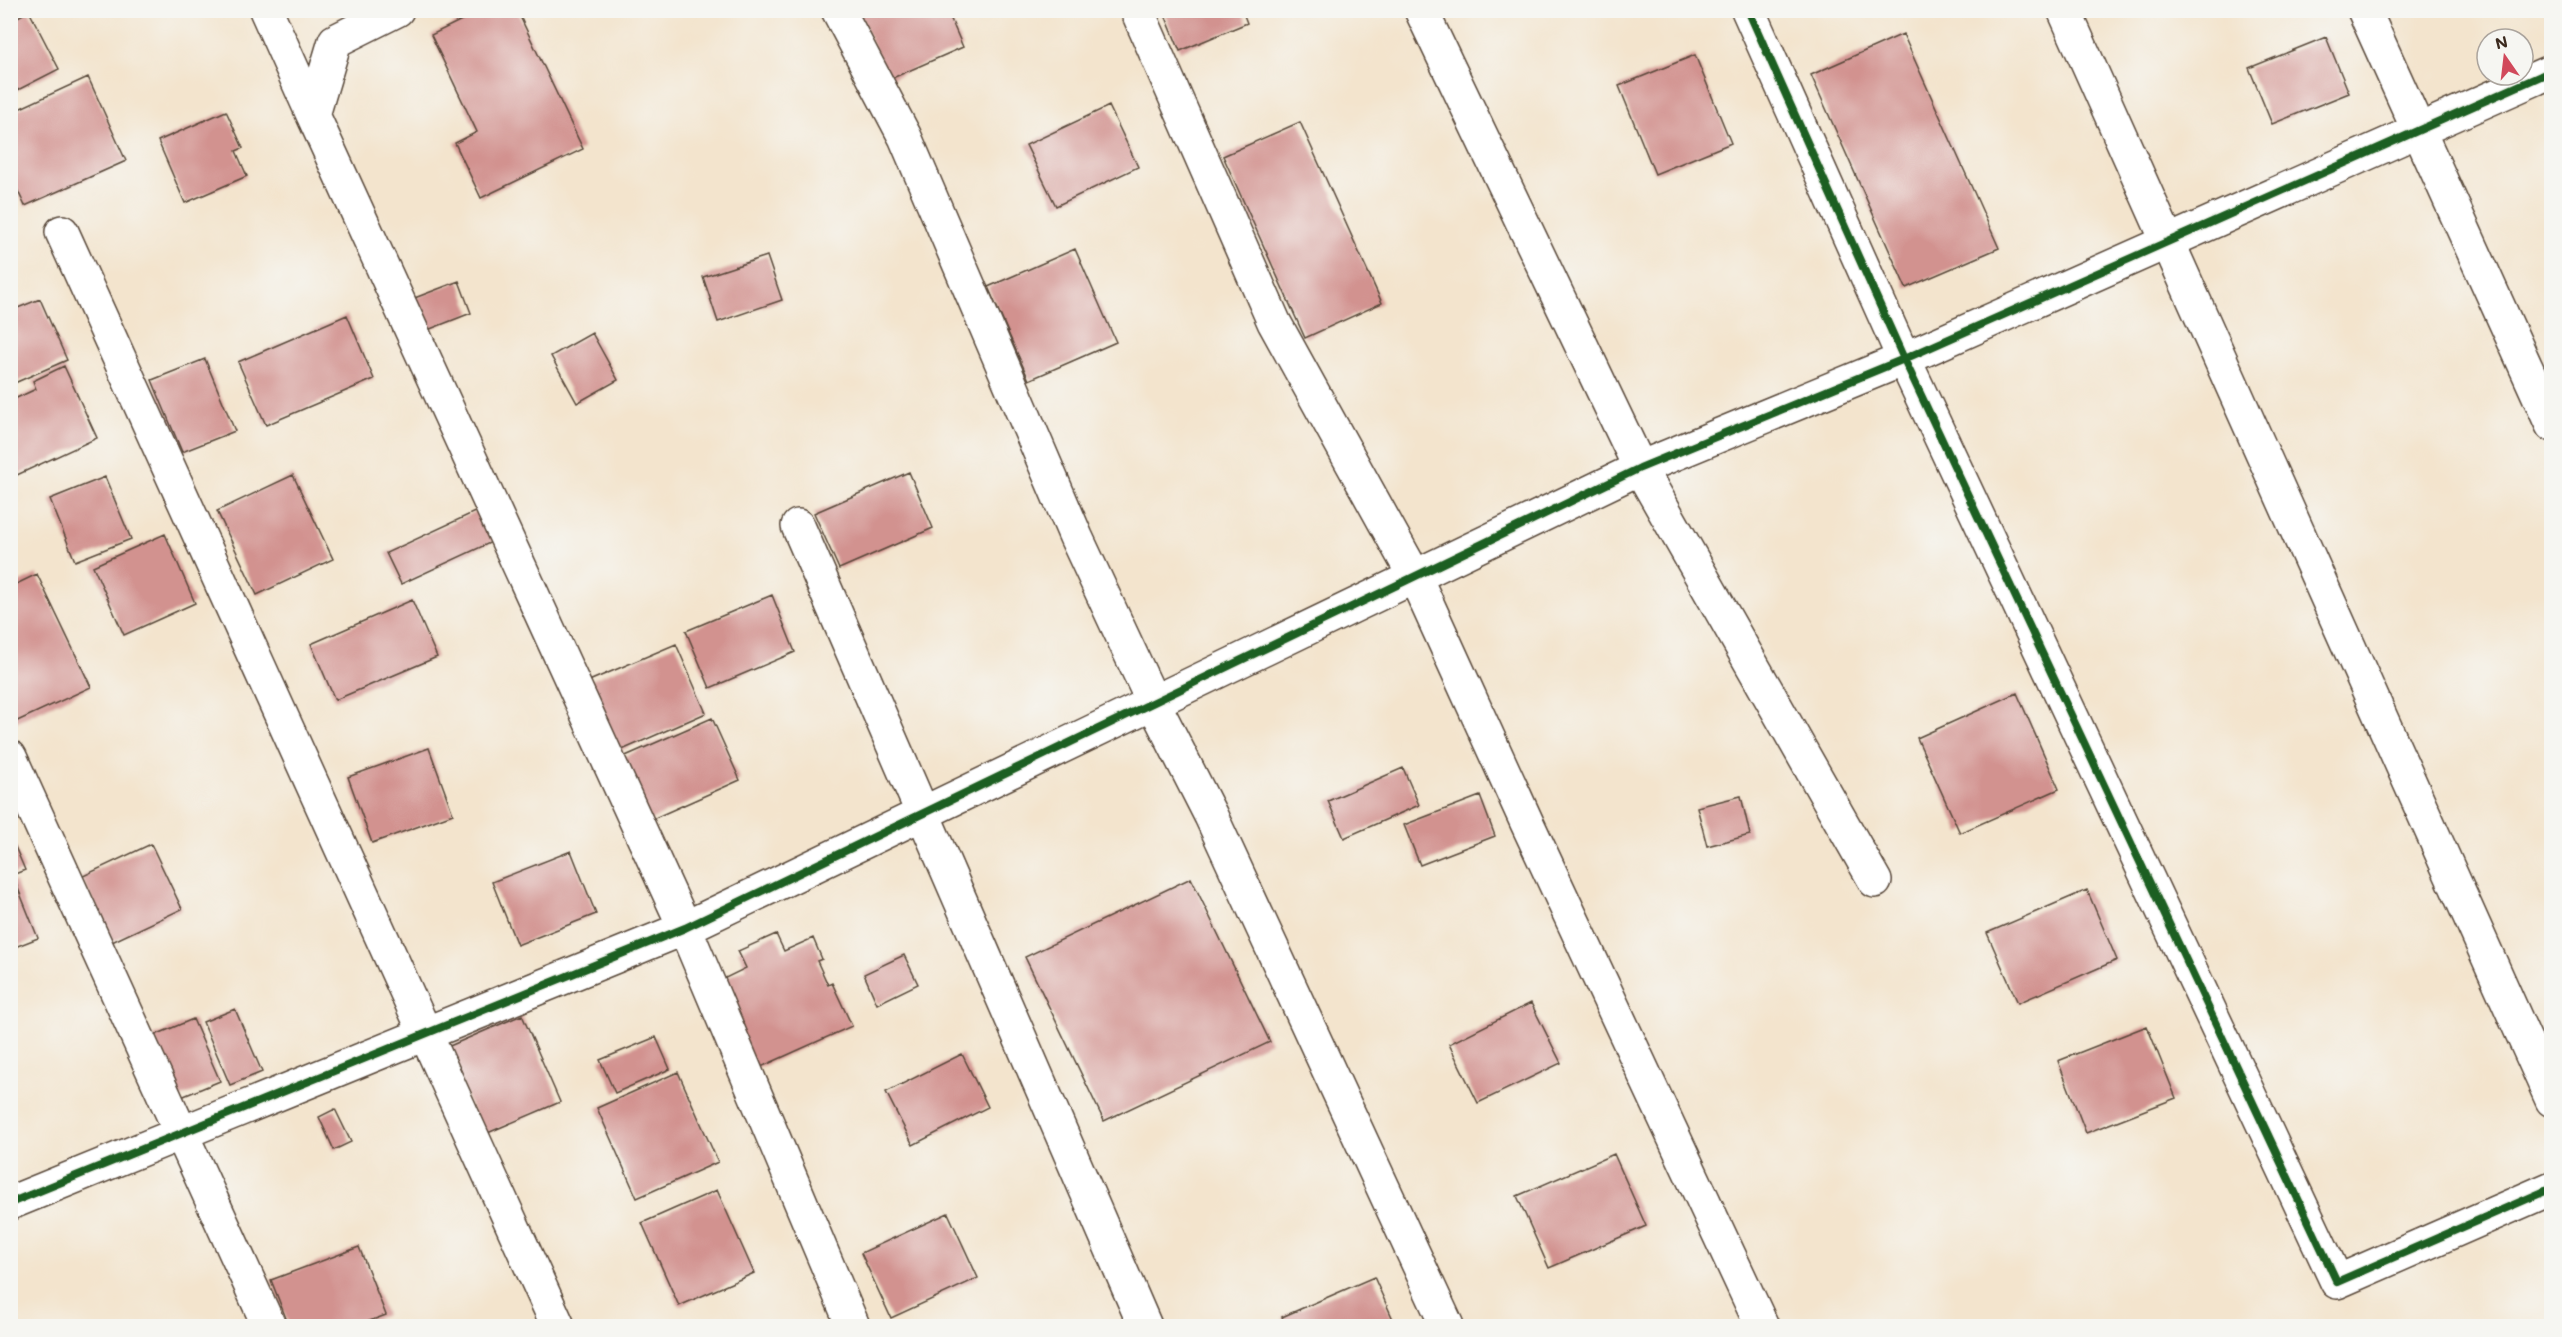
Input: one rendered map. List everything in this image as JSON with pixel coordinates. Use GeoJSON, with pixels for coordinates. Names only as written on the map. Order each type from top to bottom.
{"type":"FeatureCollection","features":[{"type":"Feature","properties":{"kind":"street"},"geometry":{"type":"LineString","coordinates":[[266,10],[685,928],[854,1326]]}},
{"type":"Feature","properties":{"kind":"street"},"geometry":{"type":"LineString","coordinates":[[313,115],[334,41],[398,10]]}},
{"type":"Feature","properties":{"kind":"street"},"geometry":{"type":"LineString","coordinates":[[838,10],[905,137],[1076,537],[1153,702],[1211,816],[1447,1326]]}},
{"type":"Feature","properties":{"kind":"street"},"geometry":{"type":"LineString","coordinates":[[1137,10],[1274,322],[1415,577],[1761,1326]]}},
{"type":"Feature","properties":{"kind":"street"},"geometry":{"type":"LineString","coordinates":[[1421,10],[1640,468],[1875,881]]}},
{"type":"Feature","properties":{"kind":"street"},"geometry":{"type":"LineString","coordinates":[[1748,10],[1904,359],[2337,1282],[2552,1188]]}},
{"type":"Feature","properties":{"kind":"street"},"geometry":{"type":"LineString","coordinates":[[2064,10],[2552,1100]]}},
{"type":"Feature","properties":{"kind":"street"},"geometry":{"type":"LineString","coordinates":[[2364,10],[2552,425]]}},
{"type":"Feature","properties":{"kind":"street"},"geometry":{"type":"LineString","coordinates":[[10,1203],[685,928],[1640,468],[1904,359],[2552,71]]}},
{"type":"Feature","properties":{"kind":"street"},"geometry":{"type":"LineString","coordinates":[[63,232],[558,1326]]}},
{"type":"Feature","properties":{"kind":"street"},"geometry":{"type":"LineString","coordinates":[[798,526],[1145,1326]]}},
{"type":"Feature","properties":{"kind":"street"},"geometry":{"type":"LineString","coordinates":[[10,757],[269,1326]]}},
{"type":"Feature","properties":{"kind":"building"},"geometry":{"type":"Polygon","coordinates":[[[482,10],[517,10],[583,149],[481,198],[455,143],[477,132],[431,35],[482,10]]]}},
{"type":"Feature","properties":{"kind":"building"},"geometry":{"type":"Polygon","coordinates":[[[858,10],[947,10],[963,47],[888,80],[858,10]]]}},
{"type":"Feature","properties":{"kind":"building"},"geometry":{"type":"Polygon","coordinates":[[[1163,10],[1242,10],[1247,23],[1180,51],[1163,10]]]}},
{"type":"Feature","properties":{"kind":"building"},"geometry":{"type":"Polygon","coordinates":[[[29,11],[59,69],[10,94],[10,21],[29,11]]]}},
{"type":"Feature","properties":{"kind":"building"},"geometry":{"type":"Polygon","coordinates":[[[1903,34],[1999,248],[1906,288],[1811,75],[1903,34]]]}},
{"type":"Feature","properties":{"kind":"building"},"geometry":{"type":"Polygon","coordinates":[[[2326,37],[2349,93],[2272,124],[2249,68],[2326,37]]]}},
{"type":"Feature","properties":{"kind":"building"},"geometry":{"type":"Polygon","coordinates":[[[1695,55],[1731,143],[1655,174],[1619,86],[1695,55]]]}},
{"type":"Feature","properties":{"kind":"building"},"geometry":{"type":"Polygon","coordinates":[[[88,77],[126,161],[25,206],[10,174],[10,113],[88,77]]]}},
{"type":"Feature","properties":{"kind":"building"},"geometry":{"type":"Polygon","coordinates":[[[1109,106],[1138,167],[1056,206],[1026,145],[1109,106]]]}},
{"type":"Feature","properties":{"kind":"building"},"geometry":{"type":"Polygon","coordinates":[[[226,111],[243,148],[236,151],[247,176],[185,203],[158,141],[226,111]]]}},
{"type":"Feature","properties":{"kind":"building"},"geometry":{"type":"Polygon","coordinates":[[[1300,122],[1382,303],[1305,338],[1223,156],[1300,122]]]}},
{"type":"Feature","properties":{"kind":"building"},"geometry":{"type":"Polygon","coordinates":[[[1075,249],[1116,342],[1029,380],[988,287],[1075,249]]]}},
{"type":"Feature","properties":{"kind":"building"},"geometry":{"type":"Polygon","coordinates":[[[767,256],[782,300],[718,322],[703,277],[767,256]]]}},
{"type":"Feature","properties":{"kind":"building"},"geometry":{"type":"Polygon","coordinates":[[[459,281],[471,313],[425,331],[412,299],[459,281]]]}},
{"type":"Feature","properties":{"kind":"building"},"geometry":{"type":"Polygon","coordinates":[[[40,299],[67,360],[10,385],[10,311],[40,299]]]}},
{"type":"Feature","properties":{"kind":"building"},"geometry":{"type":"Polygon","coordinates":[[[347,315],[374,379],[266,425],[238,362],[347,315]]]}},
{"type":"Feature","properties":{"kind":"building"},"geometry":{"type":"Polygon","coordinates":[[[592,333],[618,380],[577,403],[551,356],[592,333]]]}},
{"type":"Feature","properties":{"kind":"building"},"geometry":{"type":"Polygon","coordinates":[[[205,359],[235,431],[182,452],[152,380],[205,359]]]}},
{"type":"Feature","properties":{"kind":"building"},"geometry":{"type":"Polygon","coordinates":[[[64,366],[97,438],[17,475],[10,461],[10,401],[36,389],[33,381],[64,366]]]}},
{"type":"Feature","properties":{"kind":"building"},"geometry":{"type":"Polygon","coordinates":[[[909,472],[933,528],[839,569],[814,513],[909,472]]]}},
{"type":"Feature","properties":{"kind":"building"},"geometry":{"type":"Polygon","coordinates":[[[293,475],[333,559],[257,595],[217,511],[293,475]]]}},
{"type":"Feature","properties":{"kind":"building"},"geometry":{"type":"Polygon","coordinates":[[[105,477],[131,539],[75,561],[50,499],[105,477]]]}},
{"type":"Feature","properties":{"kind":"building"},"geometry":{"type":"Polygon","coordinates":[[[479,510],[494,541],[401,584],[386,553],[479,510]]]}},
{"type":"Feature","properties":{"kind":"building"},"geometry":{"type":"Polygon","coordinates":[[[165,534],[195,603],[124,635],[93,566],[165,534]]]}},
{"type":"Feature","properties":{"kind":"building"},"geometry":{"type":"Polygon","coordinates":[[[37,574],[91,687],[13,723],[10,718],[10,587],[37,574]]]}},
{"type":"Feature","properties":{"kind":"building"},"geometry":{"type":"Polygon","coordinates":[[[772,595],[795,652],[710,688],[686,631],[772,595]]]}},
{"type":"Feature","properties":{"kind":"building"},"geometry":{"type":"Polygon","coordinates":[[[412,600],[437,657],[335,700],[311,644],[412,600]]]}},
{"type":"Feature","properties":{"kind":"building"},"geometry":{"type":"Polygon","coordinates":[[[676,644],[706,713],[613,754],[582,684],[676,644]]]}},
{"type":"Feature","properties":{"kind":"building"},"geometry":{"type":"Polygon","coordinates":[[[2017,693],[2059,789],[1960,833],[1917,738],[2017,693]]]}},
{"type":"Feature","properties":{"kind":"building"},"geometry":{"type":"Polygon","coordinates":[[[712,718],[740,780],[648,821],[621,758],[712,718]]]}},
{"type":"Feature","properties":{"kind":"building"},"geometry":{"type":"Polygon","coordinates":[[[429,748],[453,814],[372,843],[348,777],[429,748]]]}},
{"type":"Feature","properties":{"kind":"building"},"geometry":{"type":"Polygon","coordinates":[[[1403,768],[1419,805],[1344,838],[1328,801],[1403,768]]]}},
{"type":"Feature","properties":{"kind":"building"},"geometry":{"type":"Polygon","coordinates":[[[1480,796],[1495,836],[1420,865],[1404,825],[1480,796]]]}},
{"type":"Feature","properties":{"kind":"building"},"geometry":{"type":"Polygon","coordinates":[[[1741,796],[1750,835],[1707,846],[1697,807],[1741,796]]]}},
{"type":"Feature","properties":{"kind":"building"},"geometry":{"type":"Polygon","coordinates":[[[10,835],[25,870],[10,876],[10,835]]]}},
{"type":"Feature","properties":{"kind":"building"},"geometry":{"type":"Polygon","coordinates":[[[151,844],[182,909],[112,942],[81,877],[151,844]]]}},
{"type":"Feature","properties":{"kind":"building"},"geometry":{"type":"Polygon","coordinates":[[[571,851],[596,914],[517,945],[492,882],[571,851]]]}},
{"type":"Feature","properties":{"kind":"building"},"geometry":{"type":"Polygon","coordinates":[[[1191,878],[1270,1042],[1104,1121],[1025,957],[1191,878]]]}},
{"type":"Feature","properties":{"kind":"building"},"geometry":{"type":"Polygon","coordinates":[[[15,881],[38,938],[10,949],[10,883],[15,881]]]}},
{"type":"Feature","properties":{"kind":"building"},"geometry":{"type":"Polygon","coordinates":[[[2087,890],[2117,960],[2018,1003],[1987,933],[2087,890]]]}},
{"type":"Feature","properties":{"kind":"building"},"geometry":{"type":"Polygon","coordinates":[[[776,934],[784,951],[813,938],[822,959],[817,961],[828,985],[832,983],[852,1026],[752,1071],[713,984],[746,968],[738,951],[776,934]]]}},
{"type":"Feature","properties":{"kind":"building"},"geometry":{"type":"Polygon","coordinates":[[[904,955],[918,984],[877,1004],[864,974],[904,955]]]}},
{"type":"Feature","properties":{"kind":"building"},"geometry":{"type":"Polygon","coordinates":[[[1531,1003],[1561,1063],[1478,1103],[1449,1044],[1531,1003]]]}},
{"type":"Feature","properties":{"kind":"building"},"geometry":{"type":"Polygon","coordinates":[[[235,1009],[262,1072],[230,1085],[203,1022],[235,1009]]]}},
{"type":"Feature","properties":{"kind":"building"},"geometry":{"type":"Polygon","coordinates":[[[522,1015],[560,1102],[483,1135],[445,1048],[522,1015]]]}},
{"type":"Feature","properties":{"kind":"building"},"geometry":{"type":"Polygon","coordinates":[[[193,1019],[220,1081],[179,1098],[153,1036],[193,1019]]]}},
{"type":"Feature","properties":{"kind":"building"},"geometry":{"type":"Polygon","coordinates":[[[2147,1026],[2176,1098],[2086,1133],[2058,1061],[2147,1026]]]}},
{"type":"Feature","properties":{"kind":"building"},"geometry":{"type":"Polygon","coordinates":[[[656,1037],[670,1069],[615,1093],[600,1060],[656,1037]]]}},
{"type":"Feature","properties":{"kind":"building"},"geometry":{"type":"Polygon","coordinates":[[[962,1054],[988,1107],[913,1145],[886,1092],[962,1054]]]}},
{"type":"Feature","properties":{"kind":"building"},"geometry":{"type":"Polygon","coordinates":[[[678,1072],[718,1162],[637,1198],[597,1108],[678,1072]]]}},
{"type":"Feature","properties":{"kind":"building"},"geometry":{"type":"Polygon","coordinates":[[[335,1109],[351,1142],[334,1150],[319,1117],[335,1109]]]}},
{"type":"Feature","properties":{"kind":"building"},"geometry":{"type":"Polygon","coordinates":[[[1614,1154],[1646,1226],[1549,1268],[1517,1196],[1614,1154]]]}},
{"type":"Feature","properties":{"kind":"building"},"geometry":{"type":"Polygon","coordinates":[[[717,1190],[754,1273],[679,1306],[642,1223],[717,1190]]]}},
{"type":"Feature","properties":{"kind":"building"},"geometry":{"type":"Polygon","coordinates":[[[948,1213],[978,1278],[891,1318],[861,1253],[948,1213]]]}},
{"type":"Feature","properties":{"kind":"building"},"geometry":{"type":"Polygon","coordinates":[[[359,1247],[386,1315],[356,1326],[289,1326],[271,1280],[359,1247]]]}},
{"type":"Feature","properties":{"kind":"building"},"geometry":{"type":"Polygon","coordinates":[[[1374,1277],[1396,1326],[1286,1326],[1282,1317],[1374,1277]]]}},
{"type":"Feature","properties":{"kind":"cycle path"},"geometry":{"type":"LineString","coordinates":[[1748,10],[1904,359],[2337,1282],[2552,1188]]}},
{"type":"Feature","properties":{"kind":"cycle path"},"geometry":{"type":"LineString","coordinates":[[10,1203],[685,928],[1640,468],[1904,359],[2552,71]]}}]}
